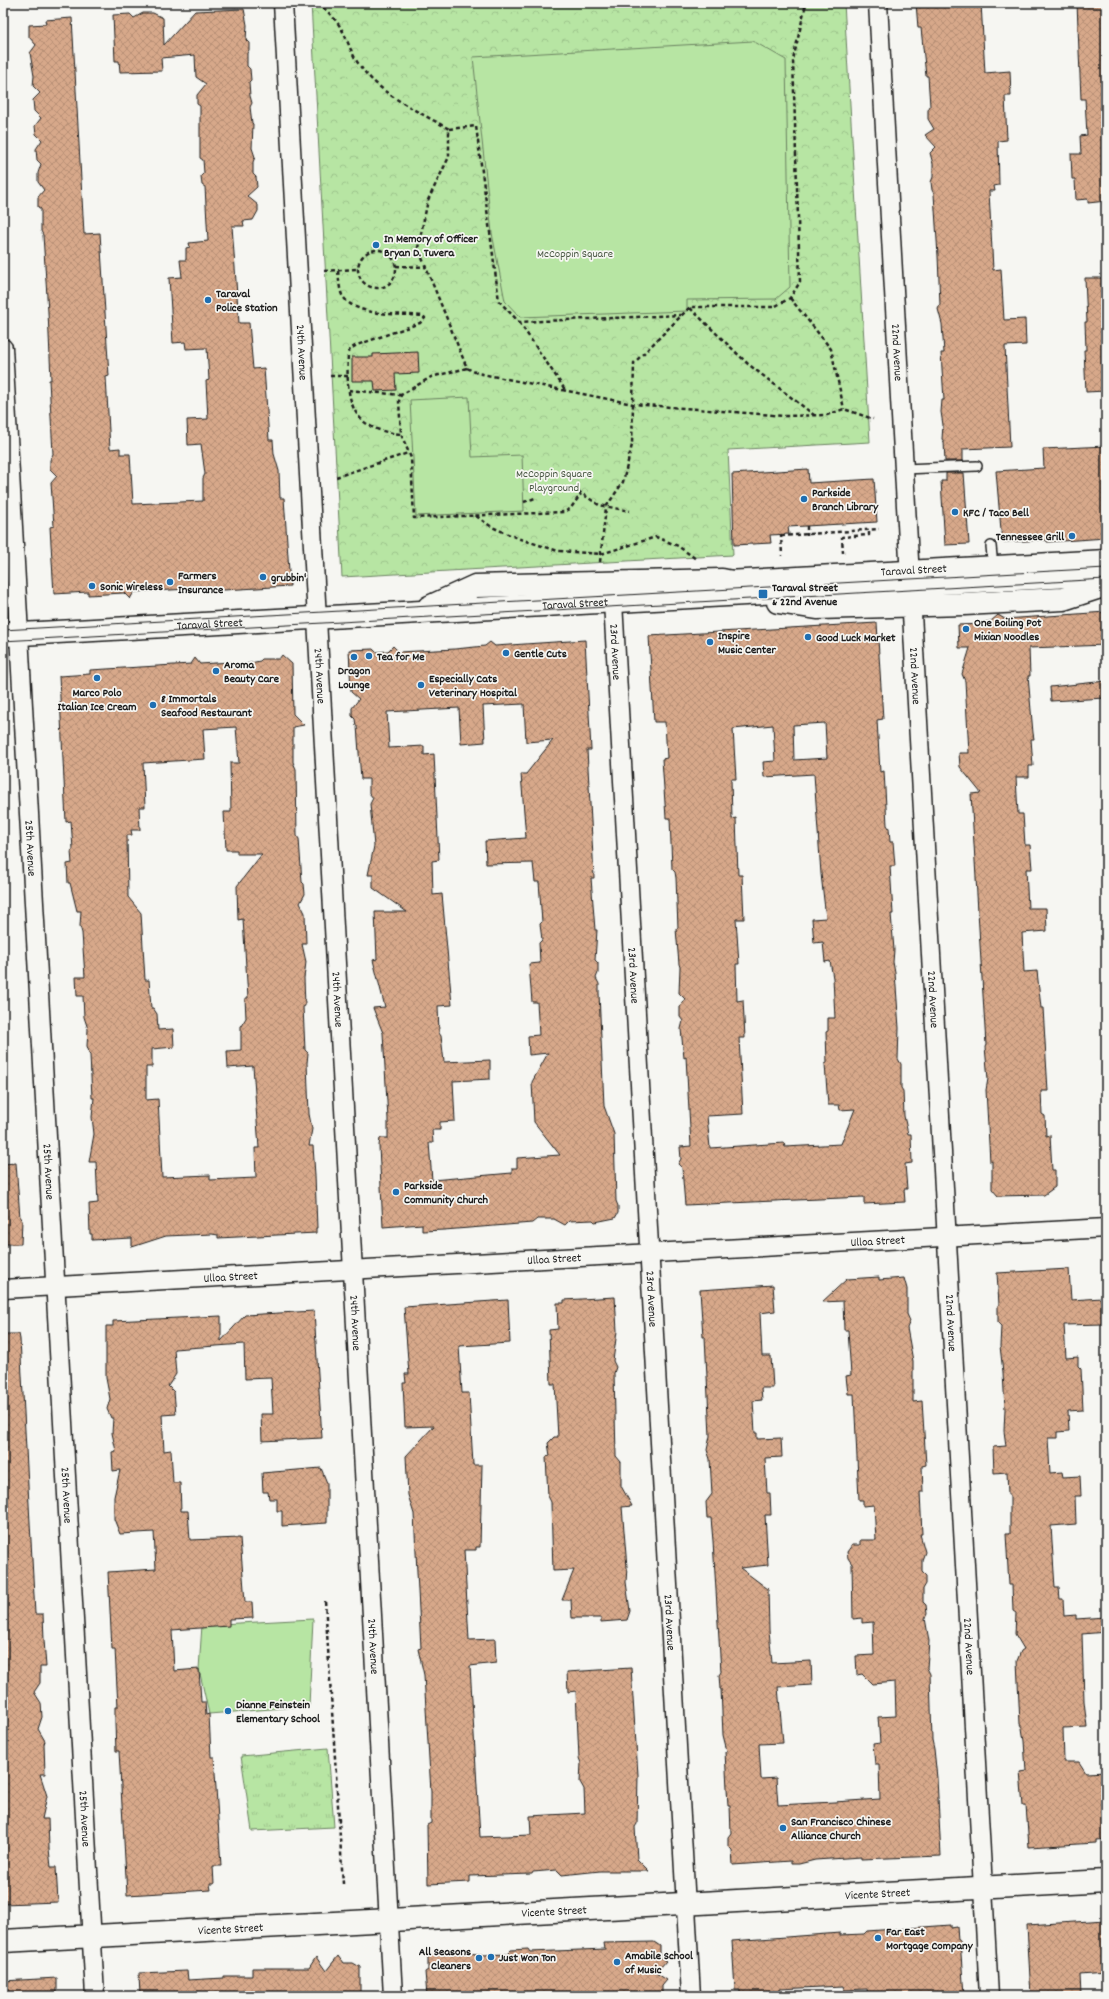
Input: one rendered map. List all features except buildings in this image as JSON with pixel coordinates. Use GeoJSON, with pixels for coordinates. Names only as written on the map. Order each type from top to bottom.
{"type":"FeatureCollection","features":[{"type":"Feature","properties":{"kind":"street","name":"24th Avenue"},"geometry":{"type":"LineString","coordinates":[[283,3],[393,1996]]}},
{"type":"Feature","properties":{"kind":"street","name":"22nd Avenue"},"geometry":{"type":"LineString","coordinates":[[878,3],[989,1996]]}},
{"type":"Feature","properties":{"kind":"street","name":"25th Avenue"},"geometry":{"type":"LineString","coordinates":[[3,348],[11,635],[55,1286],[95,1996]]}},
{"type":"Feature","properties":{"kind":"street","name":"Taraval Street"},"geometry":{"type":"LineString","coordinates":[[729,587],[817,608],[911,587],[993,572],[1106,559]]}},
{"type":"Feature","properties":{"kind":"street","name":"Taraval Street"},"geometry":{"type":"LineString","coordinates":[[993,572],[1102,584]]}},
{"type":"Feature","properties":{"kind":"street","name":"Taraval Street"},"geometry":{"type":"LineString","coordinates":[[416,612],[476,586],[911,587],[1063,599],[1102,584]]}},
{"type":"Feature","properties":{"kind":"street","name":"Taraval Street"},"geometry":{"type":"LineString","coordinates":[[11,635],[613,602],[729,587],[790,592],[911,587]]}},
{"type":"Feature","properties":{"kind":"street","name":"23rd Avenue"},"geometry":{"type":"LineString","coordinates":[[613,602],[691,1996]]}},
{"type":"Feature","properties":{"kind":"street","name":"Ulloa Street"},"geometry":{"type":"LineString","coordinates":[[3,1289],[1106,1228]]}},
{"type":"Feature","properties":{"kind":"street","name":"Vicente Street"},"geometry":{"type":"LineString","coordinates":[[3,1941],[1106,1881]]}},
{"type":"Feature","properties":{"kind":"lane"},"geometry":{"type":"LineString","coordinates":[[904,469],[977,466]]}},
{"type":"Feature","properties":{"kind":"lane"},"geometry":{"type":"LineString","coordinates":[[991,546],[993,572]]}},
{"type":"Feature","properties":{"kind":"path"},"geometry":{"type":"LineString","coordinates":[[318,3],[331,15],[340,27],[351,52],[371,79],[387,93],[449,129],[476,126],[499,301],[519,322],[567,391]]}},
{"type":"Feature","properties":{"kind":"path"},"geometry":{"type":"LineString","coordinates":[[600,567],[606,507],[623,482],[632,445],[634,363],[690,307],[774,307],[790,298],[800,282],[793,60],[806,3]]}},
{"type":"Feature","properties":{"kind":"path"},"geometry":{"type":"LineString","coordinates":[[449,129],[449,157],[428,200],[418,248],[467,368]]}},
{"type":"Feature","properties":{"kind":"path"},"geometry":{"type":"LineString","coordinates":[[375,250],[387,252],[393,258],[396,266],[394,278],[381,288],[366,285],[361,280],[358,270],[359,262],[362,256],[375,250]]}},
{"type":"Feature","properties":{"kind":"path"},"geometry":{"type":"LineString","coordinates":[[396,266],[426,267]]}},
{"type":"Feature","properties":{"kind":"path"},"geometry":{"type":"LineString","coordinates":[[324,271],[358,270]]}},
{"type":"Feature","properties":{"kind":"path"},"geometry":{"type":"LineString","coordinates":[[338,271],[341,292],[345,299],[354,306],[369,311],[423,316],[425,318],[420,323],[353,347],[348,354],[349,390],[351,403],[364,422],[376,429],[401,434]]}},
{"type":"Feature","properties":{"kind":"path"},"geometry":{"type":"LineString","coordinates":[[790,298],[831,349],[844,409]]}},
{"type":"Feature","properties":{"kind":"path"},"geometry":{"type":"LineString","coordinates":[[690,307],[748,364],[814,415]]}},
{"type":"Feature","properties":{"kind":"path"},"geometry":{"type":"LineString","coordinates":[[519,322],[682,315]]}},
{"type":"Feature","properties":{"kind":"path"},"geometry":{"type":"LineString","coordinates":[[349,390],[401,394],[431,377],[467,368],[477,373],[633,404],[785,416],[827,415],[844,409],[873,419]]}},
{"type":"Feature","properties":{"kind":"path"},"geometry":{"type":"LineString","coordinates":[[330,376],[349,376]]}},
{"type":"Feature","properties":{"kind":"path"},"geometry":{"type":"LineString","coordinates":[[401,394],[399,401],[401,434],[411,458],[414,518],[564,512],[570,509],[581,494]]}},
{"type":"Feature","properties":{"kind":"path"},"geometry":{"type":"LineString","coordinates":[[336,477],[408,453]]}},
{"type":"Feature","properties":{"kind":"path"},"geometry":{"type":"LineString","coordinates":[[578,491],[606,507],[630,511]]}},
{"type":"Feature","properties":{"kind":"path"},"geometry":{"type":"LineString","coordinates":[[524,502],[535,498]]}},
{"type":"Feature","properties":{"kind":"path"},"geometry":{"type":"LineString","coordinates":[[476,516],[492,527],[517,538],[544,547],[580,553],[601,554],[656,537],[666,540],[692,554],[696,558],[696,561]]}},
{"type":"Feature","properties":{"kind":"path"},"geometry":{"type":"LineString","coordinates":[[807,526],[807,535]]}},
{"type":"Feature","properties":{"kind":"path"},"geometry":{"type":"LineString","coordinates":[[782,556],[781,535],[807,535],[879,529]]}},
{"type":"Feature","properties":{"kind":"path"},"geometry":{"type":"LineString","coordinates":[[843,553],[842,537],[869,535],[869,530]]}},
{"type":"Feature","properties":{"kind":"path"},"geometry":{"type":"LineString","coordinates":[[325,1601],[344,1884]]}},
{"type":"Feature","properties":{"kind":"green space","name":"McCoppin Square"},"geometry":{"type":"Polygon","coordinates":[[[311,3],[844,3],[870,442],[728,450],[733,555],[342,577],[311,3]]]}},
{"type":"Feature","properties":{"kind":"green space"},"geometry":{"type":"Polygon","coordinates":[[[753,41],[786,60],[790,287],[776,299],[687,300],[687,311],[520,317],[505,301],[492,233],[473,57],[753,41]]]}},
{"type":"Feature","properties":{"kind":"green space"},"geometry":{"type":"Polygon","coordinates":[[[469,397],[472,457],[522,455],[524,511],[416,516],[410,400],[469,397]]]}},
{"type":"Feature","properties":{"kind":"green space"},"geometry":{"type":"Polygon","coordinates":[[[313,1619],[309,1706],[209,1714],[199,1669],[202,1625],[313,1619]]]}},
{"type":"Feature","properties":{"kind":"green space"},"geometry":{"type":"Polygon","coordinates":[[[328,1748],[334,1827],[252,1831],[241,1756],[328,1748]]]}},
{"type":"Feature","properties":{"kind":"tram line"},"geometry":{"type":"LineString","coordinates":[[3,630],[1106,568]]}},
{"type":"Feature","properties":{"kind":"tram line"},"geometry":{"type":"LineString","coordinates":[[3,641],[1106,579]]}},
{"type":"Feature","properties":{"kind":"place","name":"In Memory of Officer Bryan D. Tuvera"},"geometry":{"type":"Point","coordinates":[376,245]}},
{"type":"Feature","properties":{"kind":"place","name":"Taraval Police Station"},"geometry":{"type":"Point","coordinates":[208,300]}},
{"type":"Feature","properties":{"kind":"place","name":"Parkside Branch Library"},"geometry":{"type":"Point","coordinates":[804,499]}},
{"type":"Feature","properties":{"kind":"place","name":"KFC / Taco Bell"},"geometry":{"type":"Point","coordinates":[955,512]}},
{"type":"Feature","properties":{"kind":"place","name":"Tennessee Grill"},"geometry":{"type":"Point","coordinates":[1072,536]}},
{"type":"Feature","properties":{"kind":"place","name":"grubbin'"},"geometry":{"type":"Point","coordinates":[263,577]}},
{"type":"Feature","properties":{"kind":"place","name":"Farmers Insurance"},"geometry":{"type":"Point","coordinates":[170,582]}},
{"type":"Feature","properties":{"kind":"place","name":"Sonic Wireless"},"geometry":{"type":"Point","coordinates":[92,586]}},
{"type":"Feature","properties":{"kind":"place","name":"Taraval Street & 22nd Avenue"},"geometry":{"type":"Point","coordinates":[763,594]}},
{"type":"Feature","properties":{"kind":"place","name":"One Boiling Pot Mixian Noodles"},"geometry":{"type":"Point","coordinates":[966,629]}},
{"type":"Feature","properties":{"kind":"place","name":"Good Luck Market"},"geometry":{"type":"Point","coordinates":[808,637]}},
{"type":"Feature","properties":{"kind":"place","name":"Inspire Music Center"},"geometry":{"type":"Point","coordinates":[710,642]}},
{"type":"Feature","properties":{"kind":"place","name":"Gentle Cuts"},"geometry":{"type":"Point","coordinates":[506,653]}},
{"type":"Feature","properties":{"kind":"place","name":"Tea for Me"},"geometry":{"type":"Point","coordinates":[369,656]}},
{"type":"Feature","properties":{"kind":"place","name":"Dragon Lounge"},"geometry":{"type":"Point","coordinates":[354,657]}},
{"type":"Feature","properties":{"kind":"place","name":"Aroma Beauty Care"},"geometry":{"type":"Point","coordinates":[216,671]}},
{"type":"Feature","properties":{"kind":"place","name":"Marco Polo Italian Ice Cream"},"geometry":{"type":"Point","coordinates":[97,678]}},
{"type":"Feature","properties":{"kind":"place","name":"Especially Cats Veterinary Hospital"},"geometry":{"type":"Point","coordinates":[421,685]}},
{"type":"Feature","properties":{"kind":"place","name":"8 Immortals Seafood Restaurant"},"geometry":{"type":"Point","coordinates":[153,705]}},
{"type":"Feature","properties":{"kind":"place","name":"Parkside Community Church"},"geometry":{"type":"Point","coordinates":[396,1192]}},
{"type":"Feature","properties":{"kind":"place","name":"Dianne Feinstein Elementary School"},"geometry":{"type":"Point","coordinates":[228,1711]}},
{"type":"Feature","properties":{"kind":"place","name":"San Francisco Chinese Alliance Church"},"geometry":{"type":"Point","coordinates":[783,1828]}},
{"type":"Feature","properties":{"kind":"place","name":"Far East Mortgage Company"},"geometry":{"type":"Point","coordinates":[878,1938]}},
{"type":"Feature","properties":{"kind":"place","name":"Just Won Ton"},"geometry":{"type":"Point","coordinates":[491,1957]}},
{"type":"Feature","properties":{"kind":"place","name":"All Seasons Cleaners"},"geometry":{"type":"Point","coordinates":[479,1958]}},
{"type":"Feature","properties":{"kind":"place","name":"Amabile School of Music"},"geometry":{"type":"Point","coordinates":[617,1962]}},
{"type":"Feature","properties":{"kind":"park label","name":"McCoppin Square Playground"},"geometry":{"type":"Point","coordinates":[554,480]}}]}
